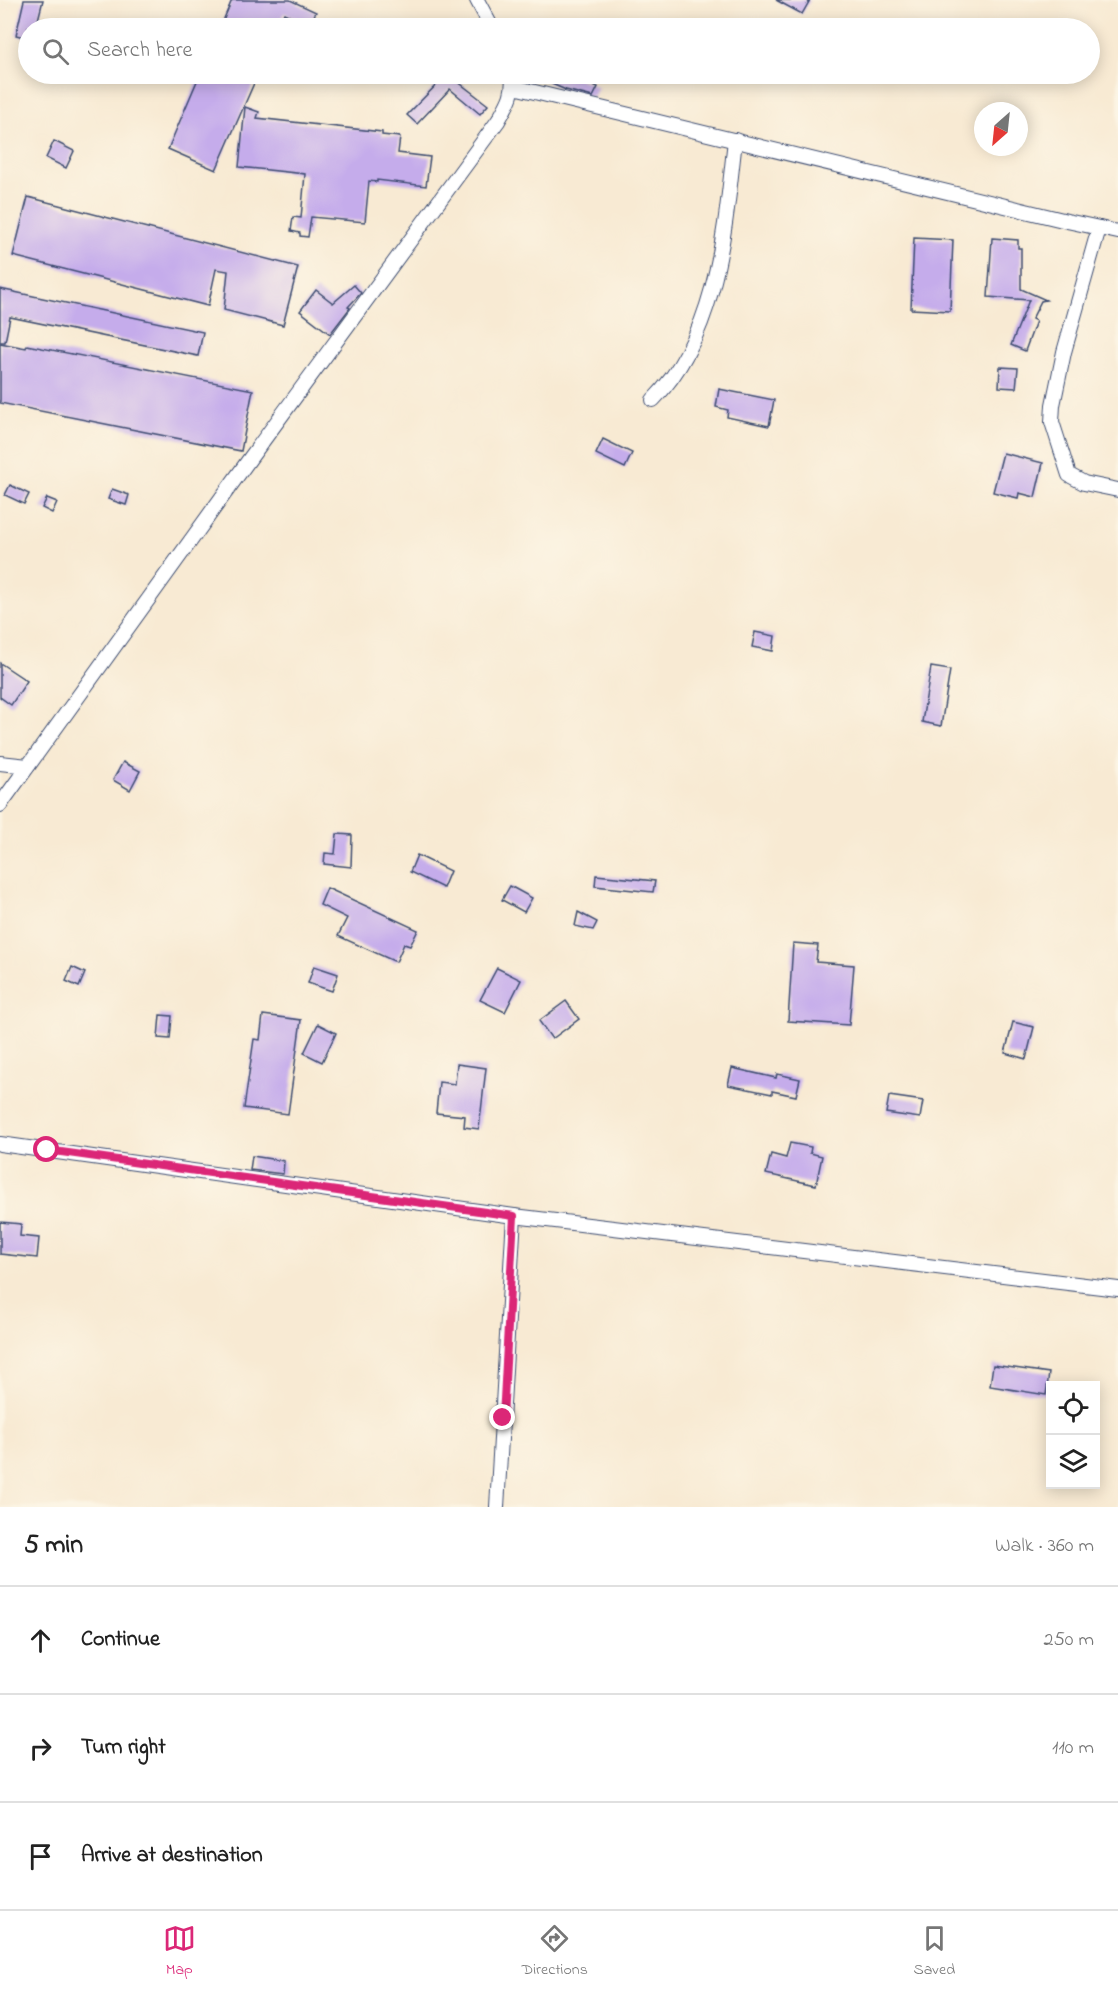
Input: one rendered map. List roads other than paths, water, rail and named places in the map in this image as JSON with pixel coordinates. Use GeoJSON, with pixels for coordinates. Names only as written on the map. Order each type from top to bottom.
{"type":"FeatureCollection","features":[{"type":"Feature","properties":{"kind":"street"},"geometry":{"type":"LineString","coordinates":[[477,0],[487,18]]}},
{"type":"Feature","properties":{"kind":"street"},"geometry":{"type":"LineString","coordinates":[[0,805],[498,121],[508,103],[512,84]]}},
{"type":"Feature","properties":{"kind":"street"},"geometry":{"type":"LineString","coordinates":[[528,84],[735,140],[1067,222],[1118,232]]}},
{"type":"Feature","properties":{"kind":"street"},"geometry":{"type":"LineString","coordinates":[[653,400],[669,383],[680,366],[698,331],[708,304],[726,222],[735,140]]}},
{"type":"Feature","properties":{"kind":"street"},"geometry":{"type":"LineString","coordinates":[[1099,228],[1064,352],[1053,405],[1052,422],[1069,475],[1084,483],[1118,490]]}},
{"type":"Feature","properties":{"kind":"street"},"geometry":{"type":"LineString","coordinates":[[0,763],[28,766]]}},
{"type":"Feature","properties":{"kind":"street"},"geometry":{"type":"LineString","coordinates":[[0,1144],[514,1216],[1118,1289]]}},
{"type":"Feature","properties":{"kind":"street"},"geometry":{"type":"LineString","coordinates":[[497,1507],[514,1216]]}}]}
